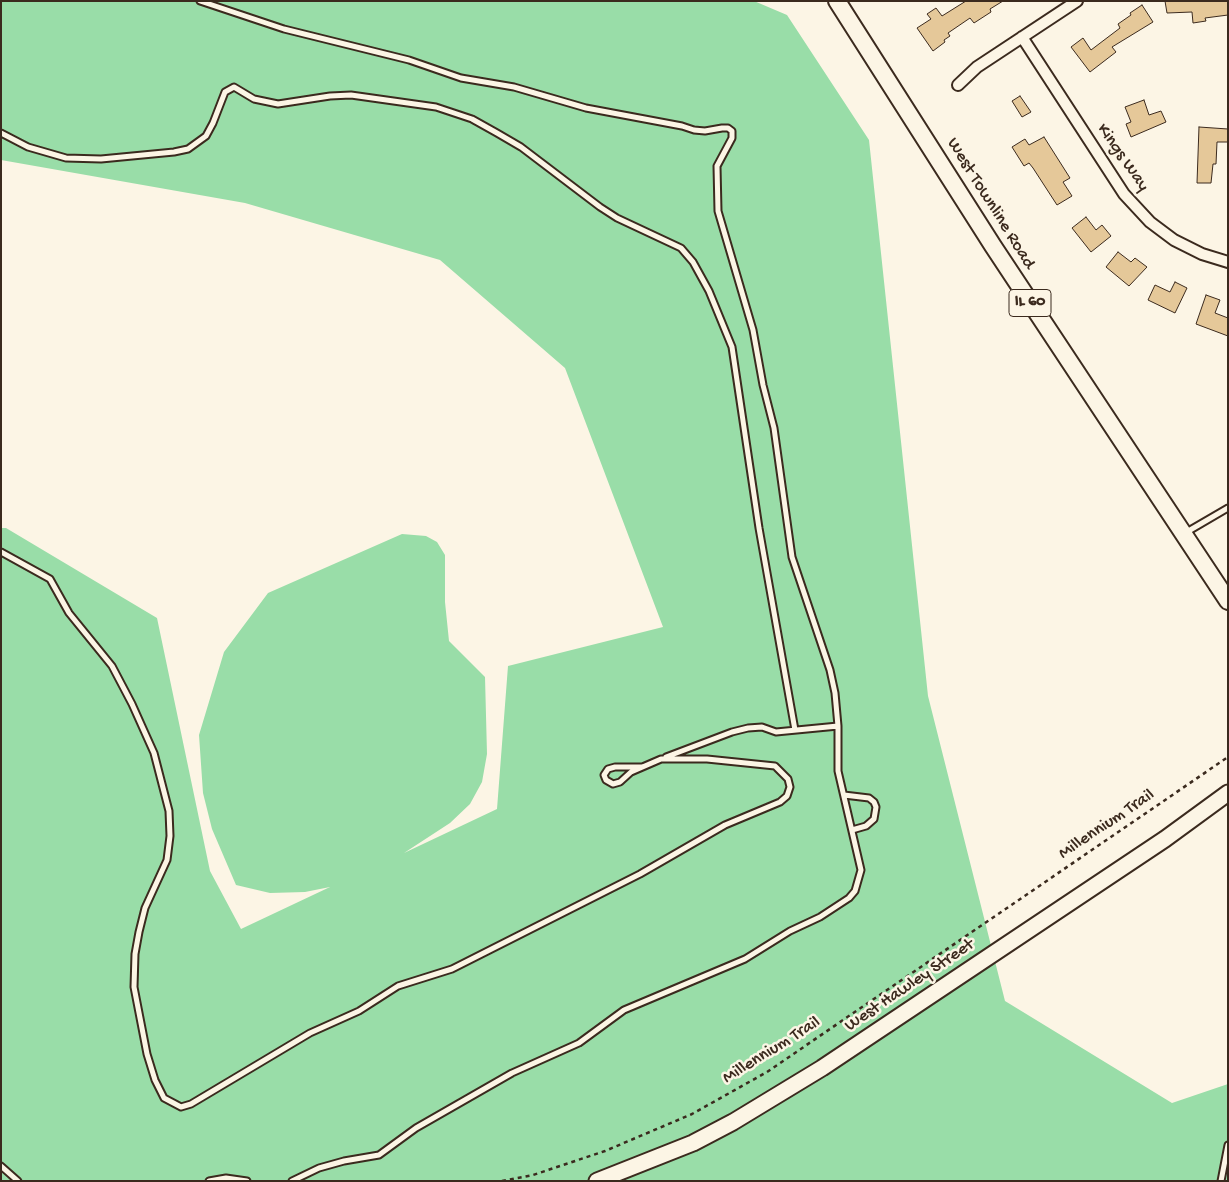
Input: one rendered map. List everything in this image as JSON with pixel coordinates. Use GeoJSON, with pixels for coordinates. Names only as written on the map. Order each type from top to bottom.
{"type":"FeatureCollection","features":[{"type":"Feature","properties":{"kind":"main road","name":"West Townline Road"},"geometry":{"type":"LineString","coordinates":[[836,1],[993,246],[1228,602]]}},
{"type":"Feature","properties":{"kind":"street"},"geometry":{"type":"LineString","coordinates":[[958,85],[977,67],[1077,1]]}},
{"type":"Feature","properties":{"kind":"street","name":"Kings Way"},"geometry":{"type":"LineString","coordinates":[[1022,36],[1124,194],[1150,222],[1174,240],[1195,251],[1228,262]]}},
{"type":"Feature","properties":{"kind":"street","name":"West Hawley Street"},"geometry":{"type":"LineString","coordinates":[[597,1181],[693,1143],[733,1122],[782,1092],[1165,839],[1228,793]]}},
{"type":"Feature","properties":{"kind":"lane"},"geometry":{"type":"LineString","coordinates":[[200,1],[284,29],[409,60],[461,78],[514,87],[586,108],[622,116],[682,126],[694,130],[705,131],[728,128],[732,131],[732,138],[717,166],[718,211],[753,330],[763,385],[774,428],[792,557],[830,670],[835,693],[838,726],[838,771],[861,870],[860,880],[849,898],[832,910],[790,932],[746,959],[624,1010],[579,1043],[512,1073],[416,1128],[379,1155],[344,1161],[319,1168],[292,1181]]}},
{"type":"Feature","properties":{"kind":"lane"},"geometry":{"type":"LineString","coordinates":[[1,133],[28,147],[66,158],[101,159],[174,152],[188,148],[206,136],[213,124],[225,92],[234,87],[254,99],[278,104],[330,96],[351,95],[436,107],[472,119],[497,132],[521,147],[612,215],[681,248],[693,262],[709,291],[732,347],[759,528],[795,730]]}},
{"type":"Feature","properties":{"kind":"lane"},"geometry":{"type":"LineString","coordinates":[[1182,534],[1228,508]]}},
{"type":"Feature","properties":{"kind":"lane"},"geometry":{"type":"LineString","coordinates":[[1,552],[50,579],[69,613],[112,666],[154,753],[168,811],[170,836],[167,860],[145,908],[139,932],[135,954],[134,987],[147,1054],[155,1080],[164,1098],[181,1107],[190,1104],[310,1033],[359,1010],[398,986],[423,980],[461,965],[640,874],[718,828],[780,802],[787,796],[790,787],[788,779],[776,766],[708,759],[661,759]]}},
{"type":"Feature","properties":{"kind":"lane"},"geometry":{"type":"LineString","coordinates":[[642,766],[616,766],[608,769],[604,775],[606,780],[613,784],[642,766],[693,745],[748,728],[762,728],[776,732],[838,726]]}},
{"type":"Feature","properties":{"kind":"lane"},"geometry":{"type":"LineString","coordinates":[[844,795],[869,798],[876,807],[874,819],[866,826],[852,830]]}},
{"type":"Feature","properties":{"kind":"lane"},"geometry":{"type":"LineString","coordinates":[[1221,1181],[1228,1145]]}},
{"type":"Feature","properties":{"kind":"lane"},"geometry":{"type":"LineString","coordinates":[[1,1166],[18,1181]]}},
{"type":"Feature","properties":{"kind":"lane"},"geometry":{"type":"LineString","coordinates":[[209,1181],[226,1178],[247,1181]]}},
{"type":"Feature","properties":{"kind":"path","name":"Millennium Trail"},"geometry":{"type":"LineString","coordinates":[[502,1181],[533,1175],[614,1147],[692,1114],[767,1072],[1228,757]]}},
{"type":"Feature","properties":{"kind":"green space"},"geometry":{"type":"Polygon","coordinates":[[[1,1],[754,1],[787,15],[869,140],[928,696],[1005,1001],[1172,1103],[1228,1084],[1228,1181],[1,1181],[1,528],[6,528],[157,618],[210,871],[241,929],[330,887],[305,892],[270,893],[236,885],[212,829],[203,793],[199,735],[224,652],[268,593],[402,534],[426,536],[437,542],[445,555],[445,602],[449,641],[485,677],[487,754],[482,782],[470,804],[450,823],[404,853],[497,809],[508,666],[663,627],[565,368],[440,260],[245,203],[1,160],[1,1]]]}},
{"type":"Feature","properties":{"kind":"building"},"geometry":{"type":"Polygon","coordinates":[[[966,1],[1003,1],[990,9],[991,12],[974,23],[970,18],[948,33],[950,36],[944,40],[945,42],[933,51],[917,28],[931,19],[927,14],[936,8],[942,16],[966,1]]]}},
{"type":"Feature","properties":{"kind":"building"},"geometry":{"type":"Polygon","coordinates":[[[1165,1],[1228,1],[1228,15],[1205,18],[1206,21],[1193,23],[1192,12],[1167,13],[1165,1]]]}},
{"type":"Feature","properties":{"kind":"building"},"geometry":{"type":"Polygon","coordinates":[[[1142,5],[1153,22],[1112,47],[1116,52],[1090,72],[1071,47],[1083,38],[1091,50],[1120,28],[1118,24],[1142,5]]]}},
{"type":"Feature","properties":{"kind":"building"},"geometry":{"type":"Polygon","coordinates":[[[1020,96],[1031,112],[1022,117],[1012,101],[1020,96]]]}},
{"type":"Feature","properties":{"kind":"building"},"geometry":{"type":"Polygon","coordinates":[[[1144,100],[1149,115],[1161,111],[1166,122],[1131,137],[1126,124],[1131,122],[1125,107],[1144,100]]]}},
{"type":"Feature","properties":{"kind":"building"},"geometry":{"type":"Polygon","coordinates":[[[1199,127],[1228,129],[1228,142],[1217,142],[1216,164],[1213,164],[1211,183],[1197,183],[1199,127]]]}},
{"type":"Feature","properties":{"kind":"building"},"geometry":{"type":"Polygon","coordinates":[[[1044,137],[1070,178],[1063,182],[1072,196],[1057,205],[1033,168],[1029,163],[1024,166],[1012,147],[1025,139],[1029,145],[1044,137]]]}},
{"type":"Feature","properties":{"kind":"building"},"geometry":{"type":"Polygon","coordinates":[[[1086,217],[1096,230],[1102,225],[1111,236],[1091,252],[1072,228],[1086,217]]]}},
{"type":"Feature","properties":{"kind":"building"},"geometry":{"type":"Polygon","coordinates":[[[1118,252],[1131,262],[1135,258],[1147,267],[1129,286],[1106,267],[1118,252]]]}},
{"type":"Feature","properties":{"kind":"building"},"geometry":{"type":"Polygon","coordinates":[[[1175,282],[1187,288],[1175,313],[1148,300],[1155,285],[1170,292],[1175,282]]]}},
{"type":"Feature","properties":{"kind":"building"},"geometry":{"type":"Polygon","coordinates":[[[1206,295],[1220,300],[1215,313],[1228,318],[1228,336],[1196,324],[1206,295]]]}}]}
